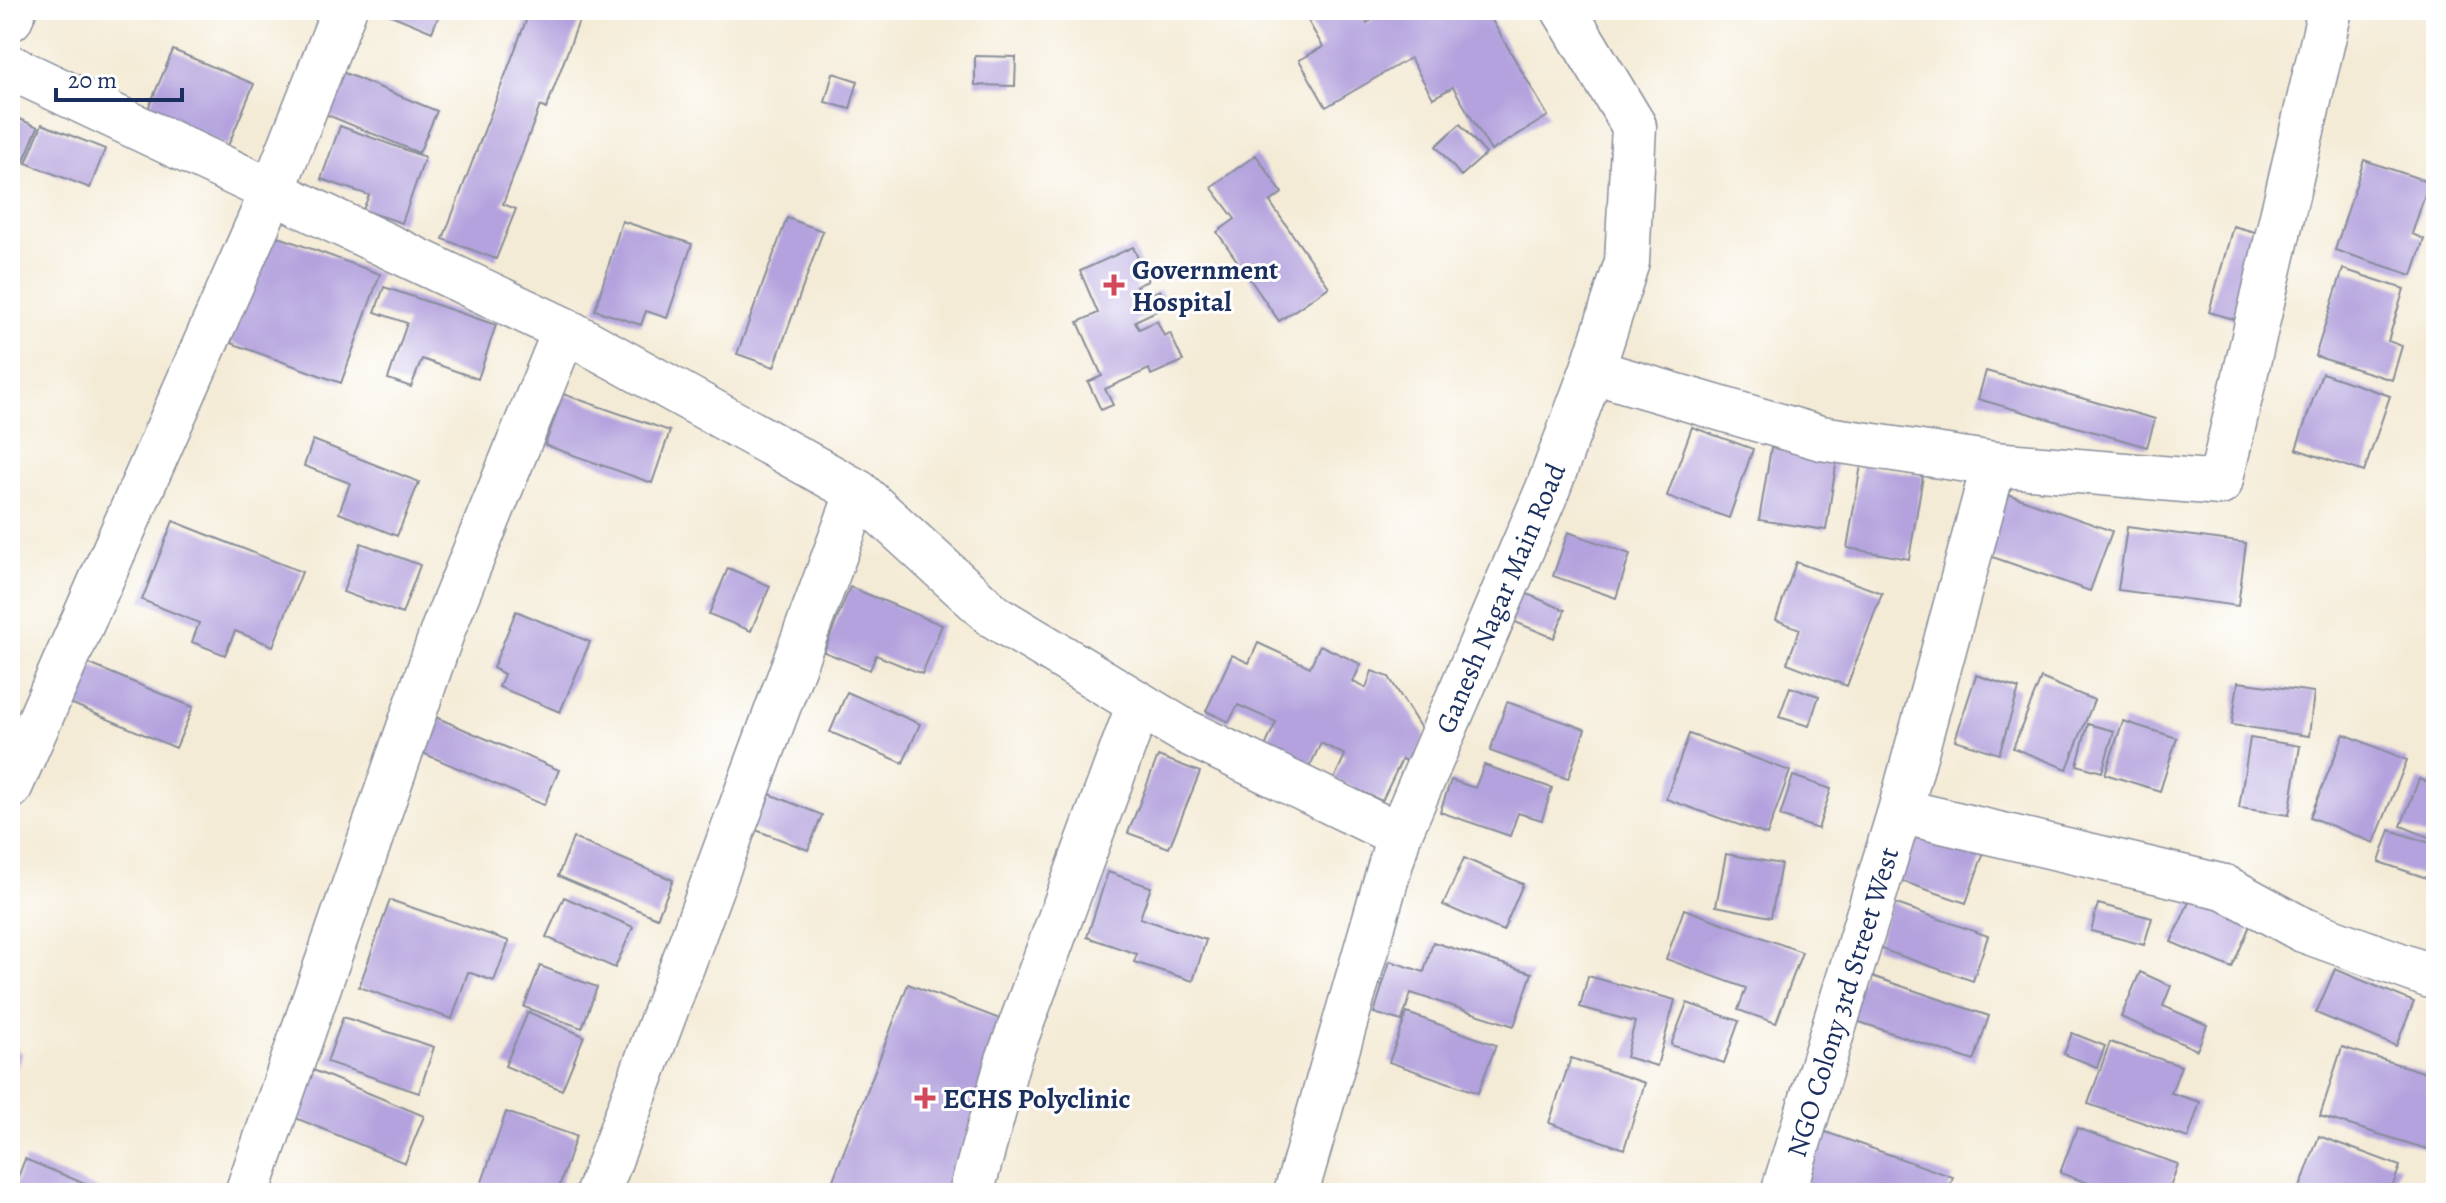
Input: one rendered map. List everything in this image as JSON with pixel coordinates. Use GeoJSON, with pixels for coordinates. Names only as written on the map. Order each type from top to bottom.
{"type":"FeatureCollection","features":[{"type":"Feature","properties":{"kind":"street"},"geometry":{"type":"LineString","coordinates":[[10,19],[14,10]]}},
{"type":"Feature","properties":{"kind":"street"},"geometry":{"type":"LineString","coordinates":[[10,787],[273,190],[344,10]]}},
{"type":"Feature","properties":{"kind":"street","name":"Ganesh Nagar Main Road"},"geometry":{"type":"LineString","coordinates":[[1296,1193],[1399,835],[1547,491],[1592,371],[1627,262],[1634,126],[1564,10]]}},
{"type":"Feature","properties":{"kind":"street"},"geometry":{"type":"LineString","coordinates":[[1592,371],[1821,438],[1994,464],[2220,483],[2330,10]]}},
{"type":"Feature","properties":{"kind":"street"},"geometry":{"type":"LineString","coordinates":[[13,77],[273,190],[565,330],[858,492],[994,616],[1139,704],[1184,731],[1399,835]]}},
{"type":"Feature","properties":{"kind":"street"},"geometry":{"type":"LineString","coordinates":[[247,1193],[444,627],[565,330]]}},
{"type":"Feature","properties":{"kind":"street","name":"NGO Colony 3rd Street West"},"geometry":{"type":"LineString","coordinates":[[1783,1193],[1900,811],[1994,464]]}},
{"type":"Feature","properties":{"kind":"street"},"geometry":{"type":"LineString","coordinates":[[598,1193],[858,492]]}},
{"type":"Feature","properties":{"kind":"street"},"geometry":{"type":"LineString","coordinates":[[971,1193],[1008,1060],[1139,704]]}},
{"type":"Feature","properties":{"kind":"street"},"geometry":{"type":"LineString","coordinates":[[1900,811],[2224,887],[2303,930],[2436,978]]}},
{"type":"Feature","properties":{"kind":"building"},"geometry":{"type":"Polygon","coordinates":[[[394,10],[441,10],[432,32],[391,15],[394,10]]]}},
{"type":"Feature","properties":{"kind":"building"},"geometry":{"type":"Polygon","coordinates":[[[530,10],[583,10],[546,109],[540,106],[503,204],[516,209],[496,259],[443,239],[530,10]]]}},
{"type":"Feature","properties":{"kind":"building"},"geometry":{"type":"Polygon","coordinates":[[[1322,10],[1359,10],[1367,23],[1383,13],[1381,10],[1486,10],[1548,116],[1491,151],[1453,87],[1433,98],[1410,58],[1326,107],[1299,60],[1323,47],[1307,19],[1322,10]]]}},
{"type":"Feature","properties":{"kind":"building"},"geometry":{"type":"Polygon","coordinates":[[[173,50],[254,84],[228,146],[147,111],[173,50]]]}},
{"type":"Feature","properties":{"kind":"building"},"geometry":{"type":"Polygon","coordinates":[[[975,56],[1016,57],[1015,86],[975,85],[975,56]]]}},
{"type":"Feature","properties":{"kind":"building"},"geometry":{"type":"Polygon","coordinates":[[[342,72],[437,111],[419,153],[325,114],[342,72]]]}},
{"type":"Feature","properties":{"kind":"building"},"geometry":{"type":"Polygon","coordinates":[[[833,73],[858,81],[850,109],[825,102],[833,73]]]}},
{"type":"Feature","properties":{"kind":"building"},"geometry":{"type":"Polygon","coordinates":[[[10,115],[38,127],[23,163],[10,158],[10,115]]]}},
{"type":"Feature","properties":{"kind":"building"},"geometry":{"type":"Polygon","coordinates":[[[42,124],[105,149],[90,188],[26,163],[42,124]]]}},
{"type":"Feature","properties":{"kind":"building"},"geometry":{"type":"Polygon","coordinates":[[[1460,124],[1486,154],[1461,176],[1436,146],[1460,124]]]}},
{"type":"Feature","properties":{"kind":"building"},"geometry":{"type":"Polygon","coordinates":[[[340,126],[425,157],[402,223],[363,210],[369,195],[321,179],[340,126]]]}},
{"type":"Feature","properties":{"kind":"building"},"geometry":{"type":"Polygon","coordinates":[[[1256,155],[1282,193],[1270,202],[1329,287],[1279,321],[1217,232],[1235,219],[1211,187],[1256,155]]]}},
{"type":"Feature","properties":{"kind":"building"},"geometry":{"type":"Polygon","coordinates":[[[2364,160],[2429,182],[2412,234],[2424,239],[2412,275],[2335,250],[2364,160]]]}},
{"type":"Feature","properties":{"kind":"building"},"geometry":{"type":"Polygon","coordinates":[[[787,218],[823,231],[774,367],[737,354],[787,218]]]}},
{"type":"Feature","properties":{"kind":"building"},"geometry":{"type":"Polygon","coordinates":[[[622,221],[692,244],[667,318],[646,311],[641,325],[595,310],[622,221]]]}},
{"type":"Feature","properties":{"kind":"building"},"geometry":{"type":"Polygon","coordinates":[[[2233,226],[2269,236],[2244,322],[2209,312],[2233,226]]]}},
{"type":"Feature","properties":{"kind":"building"},"geometry":{"type":"Polygon","coordinates":[[[271,234],[380,274],[341,383],[231,343],[271,234]]]}},
{"type":"Feature","properties":{"kind":"building"},"geometry":{"type":"Polygon","coordinates":[[[1133,247],[1148,281],[1136,286],[1141,299],[1160,290],[1167,306],[1135,321],[1139,329],[1157,321],[1164,336],[1170,333],[1183,361],[1151,375],[1149,369],[1105,389],[1113,405],[1101,410],[1088,382],[1102,376],[1078,322],[1098,313],[1080,271],[1133,247]]]}},
{"type":"Feature","properties":{"kind":"building"},"geometry":{"type":"Polygon","coordinates":[[[2343,269],[2404,289],[2388,341],[2402,346],[2392,380],[2315,356],[2343,269]]]}},
{"type":"Feature","properties":{"kind":"building"},"geometry":{"type":"Polygon","coordinates":[[[384,287],[496,325],[478,379],[422,359],[411,387],[388,379],[407,323],[375,312],[384,287]]]}},
{"type":"Feature","properties":{"kind":"building"},"geometry":{"type":"Polygon","coordinates":[[[1986,371],[2155,419],[2147,447],[1978,399],[1986,371]]]}},
{"type":"Feature","properties":{"kind":"building"},"geometry":{"type":"Polygon","coordinates":[[[2322,373],[2390,396],[2364,472],[2296,449],[2322,373]]]}},
{"type":"Feature","properties":{"kind":"building"},"geometry":{"type":"Polygon","coordinates":[[[563,394],[670,431],[652,483],[545,445],[563,394]]]}},
{"type":"Feature","properties":{"kind":"building"},"geometry":{"type":"Polygon","coordinates":[[[1692,427],[1753,449],[1729,518],[1667,496],[1692,427]]]}},
{"type":"Feature","properties":{"kind":"building"},"geometry":{"type":"Polygon","coordinates":[[[313,440],[419,482],[397,536],[339,513],[350,483],[304,466],[313,440]]]}},
{"type":"Feature","properties":{"kind":"building"},"geometry":{"type":"Polygon","coordinates":[[[1771,448],[1837,459],[1826,530],[1759,520],[1771,448]]]}},
{"type":"Feature","properties":{"kind":"building"},"geometry":{"type":"Polygon","coordinates":[[[1861,465],[1923,476],[1909,559],[1847,548],[1861,465]]]}},
{"type":"Feature","properties":{"kind":"building"},"geometry":{"type":"Polygon","coordinates":[[[1999,491],[2112,531],[2090,591],[1978,552],[1999,491]]]}},
{"type":"Feature","properties":{"kind":"building"},"geometry":{"type":"Polygon","coordinates":[[[173,521],[302,572],[273,646],[235,631],[225,655],[192,642],[199,623],[142,600],[173,521]]]}},
{"type":"Feature","properties":{"kind":"building"},"geometry":{"type":"Polygon","coordinates":[[[2127,527],[2246,543],[2238,606],[2118,590],[2127,527]]]}},
{"type":"Feature","properties":{"kind":"building"},"geometry":{"type":"Polygon","coordinates":[[[1568,532],[1630,554],[1616,598],[1553,576],[1568,532]]]}},
{"type":"Feature","properties":{"kind":"building"},"geometry":{"type":"Polygon","coordinates":[[[361,543],[420,565],[402,614],[343,592],[361,543]]]}},
{"type":"Feature","properties":{"kind":"building"},"geometry":{"type":"Polygon","coordinates":[[[1796,562],[1882,593],[1847,686],[1787,663],[1800,629],[1776,620],[1796,562]]]}},
{"type":"Feature","properties":{"kind":"building"},"geometry":{"type":"Polygon","coordinates":[[[728,568],[770,586],[751,631],[709,614],[728,568]]]}},
{"type":"Feature","properties":{"kind":"building"},"geometry":{"type":"Polygon","coordinates":[[[850,587],[942,625],[922,674],[876,655],[870,670],[824,652],[850,587]]]}},
{"type":"Feature","properties":{"kind":"building"},"geometry":{"type":"Polygon","coordinates":[[[1520,591],[1565,610],[1554,638],[1508,619],[1520,591]]]}},
{"type":"Feature","properties":{"kind":"building"},"geometry":{"type":"Polygon","coordinates":[[[516,611],[590,642],[560,712],[499,687],[504,674],[493,668],[516,611]]]}},
{"type":"Feature","properties":{"kind":"building"},"geometry":{"type":"Polygon","coordinates":[[[1258,643],[1310,667],[1320,645],[1361,664],[1353,682],[1366,688],[1372,671],[1389,677],[1425,735],[1414,764],[1402,759],[1382,801],[1334,779],[1345,755],[1321,743],[1308,770],[1264,749],[1276,722],[1238,705],[1229,722],[1206,711],[1232,655],[1249,663],[1258,643]]]}},
{"type":"Feature","properties":{"kind":"building"},"geometry":{"type":"Polygon","coordinates":[[[87,663],[193,707],[176,748],[70,703],[87,663]]]}},
{"type":"Feature","properties":{"kind":"building"},"geometry":{"type":"Polygon","coordinates":[[[1976,675],[2019,689],[1999,754],[1955,740],[1976,675]]]}},
{"type":"Feature","properties":{"kind":"building"},"geometry":{"type":"Polygon","coordinates":[[[2041,678],[2094,700],[2067,769],[2013,748],[2041,678]]]}},
{"type":"Feature","properties":{"kind":"building"},"geometry":{"type":"Polygon","coordinates":[[[2238,682],[2314,692],[2309,736],[2232,725],[2238,682]]]}},
{"type":"Feature","properties":{"kind":"building"},"geometry":{"type":"Polygon","coordinates":[[[1790,687],[1819,696],[1809,726],[1779,717],[1790,687]]]}},
{"type":"Feature","properties":{"kind":"building"},"geometry":{"type":"Polygon","coordinates":[[[847,692],[920,724],[903,763],[830,732],[847,692]]]}},
{"type":"Feature","properties":{"kind":"building"},"geometry":{"type":"Polygon","coordinates":[[[1507,702],[1585,729],[1568,779],[1490,751],[1507,702]]]}},
{"type":"Feature","properties":{"kind":"building"},"geometry":{"type":"Polygon","coordinates":[[[433,716],[559,770],[544,805],[418,751],[433,716]]]}},
{"type":"Feature","properties":{"kind":"building"},"geometry":{"type":"Polygon","coordinates":[[[2123,721],[2177,738],[2160,791],[2105,774],[2123,721]]]}},
{"type":"Feature","properties":{"kind":"building"},"geometry":{"type":"Polygon","coordinates":[[[2088,724],[2114,731],[2102,772],[2077,765],[2088,724]]]}},
{"type":"Feature","properties":{"kind":"building"},"geometry":{"type":"Polygon","coordinates":[[[1689,734],[1790,771],[1767,835],[1666,799],[1689,734]]]}},
{"type":"Feature","properties":{"kind":"building"},"geometry":{"type":"Polygon","coordinates":[[[2344,734],[2407,760],[2374,843],[2310,817],[2344,734]]]}},
{"type":"Feature","properties":{"kind":"building"},"geometry":{"type":"Polygon","coordinates":[[[2250,738],[2300,746],[2289,815],[2239,808],[2250,738]]]}},
{"type":"Feature","properties":{"kind":"building"},"geometry":{"type":"Polygon","coordinates":[[[1158,756],[1200,772],[1169,848],[1128,833],[1158,756]]]}},
{"type":"Feature","properties":{"kind":"building"},"geometry":{"type":"Polygon","coordinates":[[[1484,765],[1552,788],[1542,820],[1518,813],[1510,836],[1440,812],[1451,780],[1475,788],[1484,765]]]}},
{"type":"Feature","properties":{"kind":"building"},"geometry":{"type":"Polygon","coordinates":[[[1793,776],[1831,789],[1818,829],[1780,816],[1793,776]]]}},
{"type":"Feature","properties":{"kind":"building"},"geometry":{"type":"Polygon","coordinates":[[[2419,779],[2436,785],[2436,840],[2401,826],[2419,779]]]}},
{"type":"Feature","properties":{"kind":"building"},"geometry":{"type":"Polygon","coordinates":[[[762,791],[822,815],[808,850],[748,827],[762,791]]]}},
{"type":"Feature","properties":{"kind":"building"},"geometry":{"type":"Polygon","coordinates":[[[1913,817],[1987,843],[1966,903],[1893,878],[1913,817]]]}},
{"type":"Feature","properties":{"kind":"building"},"geometry":{"type":"Polygon","coordinates":[[[2390,830],[2436,845],[2436,881],[2379,862],[2390,830]]]}},
{"type":"Feature","properties":{"kind":"building"},"geometry":{"type":"Polygon","coordinates":[[[573,838],[673,880],[657,918],[558,876],[573,838]]]}},
{"type":"Feature","properties":{"kind":"building"},"geometry":{"type":"Polygon","coordinates":[[[1726,854],[1781,864],[1771,917],[1716,906],[1726,854]]]}},
{"type":"Feature","properties":{"kind":"building"},"geometry":{"type":"Polygon","coordinates":[[[1464,858],[1523,884],[1503,931],[1443,905],[1464,858]]]}},
{"type":"Feature","properties":{"kind":"building"},"geometry":{"type":"Polygon","coordinates":[[[1108,872],[1151,887],[1140,918],[1206,940],[1193,981],[1134,962],[1137,954],[1087,937],[1108,872]]]}},
{"type":"Feature","properties":{"kind":"building"},"geometry":{"type":"Polygon","coordinates":[[[2197,884],[2257,909],[2232,968],[2171,942],[2197,884]]]}},
{"type":"Feature","properties":{"kind":"building"},"geometry":{"type":"Polygon","coordinates":[[[564,897],[633,927],[615,968],[546,937],[564,897]]]}},
{"type":"Feature","properties":{"kind":"building"},"geometry":{"type":"Polygon","coordinates":[[[390,900],[509,941],[494,981],[468,972],[452,1019],[359,987],[390,900]]]}},
{"type":"Feature","properties":{"kind":"building"},"geometry":{"type":"Polygon","coordinates":[[[1891,902],[1988,936],[1973,981],[1875,947],[1891,902]]]}},
{"type":"Feature","properties":{"kind":"building"},"geometry":{"type":"Polygon","coordinates":[[[2098,904],[2152,918],[2144,945],[2091,931],[2098,904]]]}},
{"type":"Feature","properties":{"kind":"building"},"geometry":{"type":"Polygon","coordinates":[[[1684,909],[1802,952],[1776,1023],[1738,1010],[1746,988],[1666,959],[1684,909]]]}},
{"type":"Feature","properties":{"kind":"building"},"geometry":{"type":"Polygon","coordinates":[[[1433,942],[1532,973],[1514,1026],[1411,993],[1402,1021],[1374,1013],[1390,961],[1424,972],[1433,942]]]}},
{"type":"Feature","properties":{"kind":"building"},"geometry":{"type":"Polygon","coordinates":[[[540,966],[597,987],[582,1028],[524,1007],[540,966]]]}},
{"type":"Feature","properties":{"kind":"building"},"geometry":{"type":"Polygon","coordinates":[[[2335,969],[2414,1002],[2396,1046],[2316,1013],[2335,969]]]}},
{"type":"Feature","properties":{"kind":"building"},"geometry":{"type":"Polygon","coordinates":[[[2140,972],[2171,986],[2163,1006],[2207,1025],[2197,1050],[2121,1017],[2140,972]]]}},
{"type":"Feature","properties":{"kind":"building"},"geometry":{"type":"Polygon","coordinates":[[[1863,973],[1989,1016],[1974,1061],[1848,1018],[1863,973]]]}},
{"type":"Feature","properties":{"kind":"building"},"geometry":{"type":"Polygon","coordinates":[[[1588,976],[1675,1000],[1657,1066],[1626,1057],[1635,1022],[1580,1007],[1588,976]]]}},
{"type":"Feature","properties":{"kind":"building"},"geometry":{"type":"Polygon","coordinates":[[[908,984],[1013,1024],[949,1193],[828,1193],[908,984]]]}},
{"type":"Feature","properties":{"kind":"building"},"geometry":{"type":"Polygon","coordinates":[[[1687,1003],[1739,1021],[1724,1063],[1671,1045],[1687,1003]]]}},
{"type":"Feature","properties":{"kind":"building"},"geometry":{"type":"Polygon","coordinates":[[[528,1012],[584,1036],[562,1090],[505,1066],[528,1012]]]}},
{"type":"Feature","properties":{"kind":"building"},"geometry":{"type":"Polygon","coordinates":[[[1407,1013],[1496,1045],[1478,1093],[1389,1062],[1407,1013]]]}},
{"type":"Feature","properties":{"kind":"building"},"geometry":{"type":"Polygon","coordinates":[[[343,1017],[434,1047],[419,1093],[327,1062],[343,1017]]]}},
{"type":"Feature","properties":{"kind":"building"},"geometry":{"type":"Polygon","coordinates":[[[2072,1033],[2105,1046],[2097,1067],[2064,1054],[2072,1033]]]}},
{"type":"Feature","properties":{"kind":"building"},"geometry":{"type":"Polygon","coordinates":[[[2110,1042],[2181,1066],[2171,1093],[2200,1102],[2188,1138],[2088,1104],[2110,1042]]]}},
{"type":"Feature","properties":{"kind":"building"},"geometry":{"type":"Polygon","coordinates":[[[2342,1047],[2436,1076],[2436,1121],[2427,1149],[2320,1116],[2342,1047]]]}},
{"type":"Feature","properties":{"kind":"building"},"geometry":{"type":"Polygon","coordinates":[[[10,1049],[22,1053],[10,1086],[10,1049]]]}},
{"type":"Feature","properties":{"kind":"building"},"geometry":{"type":"Polygon","coordinates":[[[1571,1058],[1645,1083],[1624,1149],[1549,1123],[1571,1058]]]}},
{"type":"Feature","properties":{"kind":"building"},"geometry":{"type":"Polygon","coordinates":[[[301,1065],[424,1116],[405,1163],[281,1112],[301,1065]]]}},
{"type":"Feature","properties":{"kind":"building"},"geometry":{"type":"Polygon","coordinates":[[[506,1112],[576,1136],[557,1193],[479,1191],[506,1112]]]}},
{"type":"Feature","properties":{"kind":"building"},"geometry":{"type":"Polygon","coordinates":[[[2077,1128],[2178,1164],[2168,1193],[2116,1193],[2060,1173],[2077,1128]]]}},
{"type":"Feature","properties":{"kind":"building"},"geometry":{"type":"Polygon","coordinates":[[[1817,1129],[1953,1177],[1948,1193],[1795,1193],[1817,1129]]]}},
{"type":"Feature","properties":{"kind":"building"},"geometry":{"type":"Polygon","coordinates":[[[2319,1136],[2400,1166],[2390,1193],[2298,1193],[2319,1136]]]}},
{"type":"Feature","properties":{"kind":"building"},"geometry":{"type":"Polygon","coordinates":[[[25,1159],[107,1193],[12,1193],[25,1159]]]}},
{"type":"Feature","properties":{"kind":"place","name":"Government Hospital"},"geometry":{"type":"Point","coordinates":[1114,285]}},
{"type":"Feature","properties":{"kind":"place","name":"ECHS Polyclinic"},"geometry":{"type":"Point","coordinates":[925,1098]}}]}
